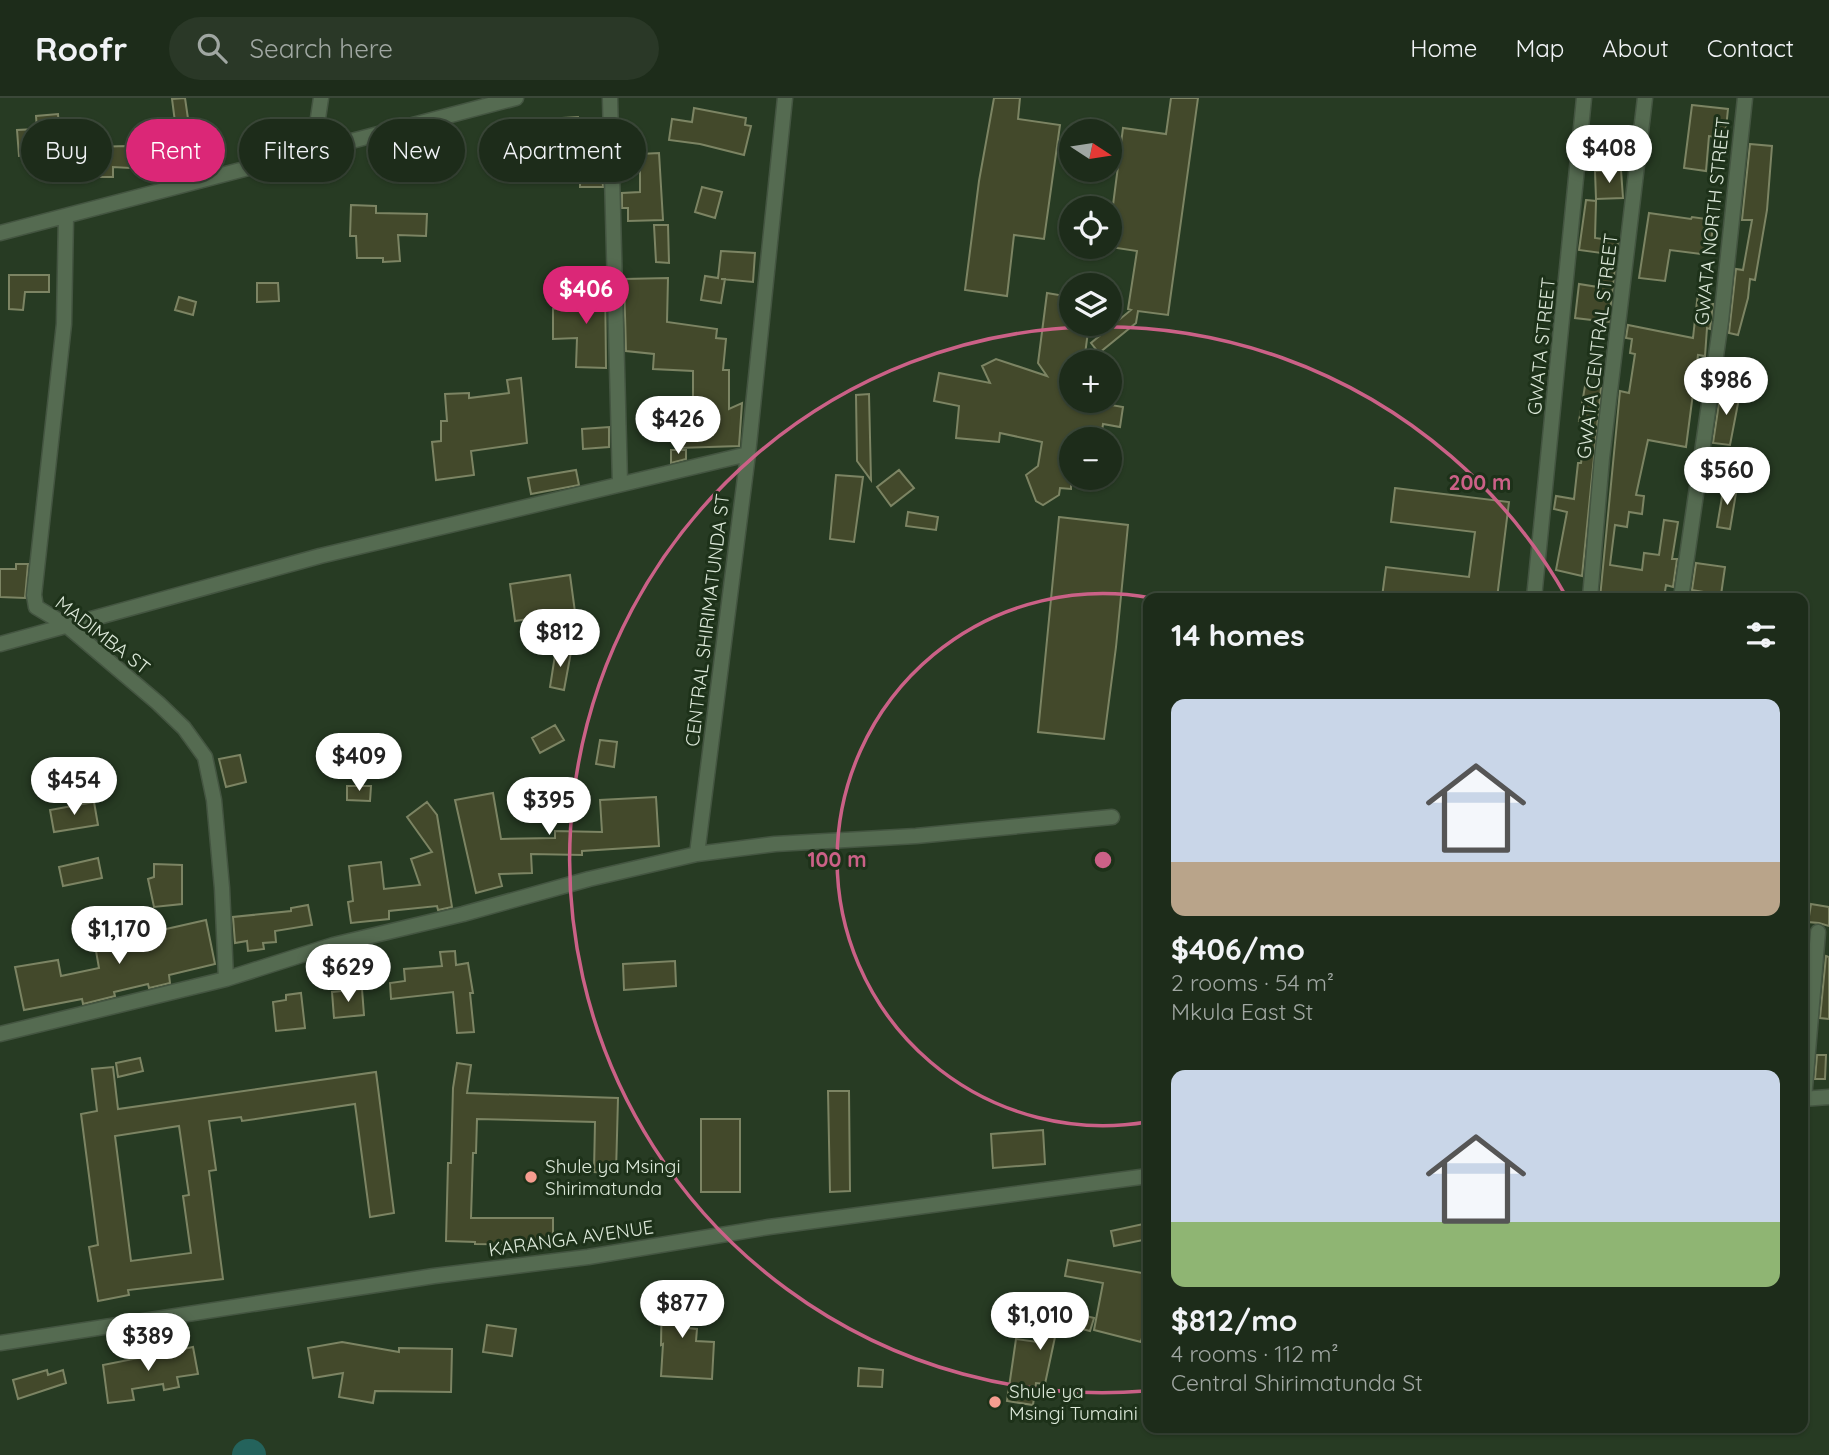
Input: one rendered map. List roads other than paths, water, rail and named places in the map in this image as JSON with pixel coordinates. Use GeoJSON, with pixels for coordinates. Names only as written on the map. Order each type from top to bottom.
{"type":"FeatureCollection","features":[{"type":"Feature","properties":{"kind":"street"},"geometry":{"type":"LineString","coordinates":[[318,119],[321,98]]}},
{"type":"Feature","properties":{"kind":"street"},"geometry":{"type":"LineString","coordinates":[[354,141],[516,98]]}},
{"type":"Feature","properties":{"kind":"street"},"geometry":{"type":"LineString","coordinates":[[610,98],[620,483]]}},
{"type":"Feature","properties":{"kind":"street","name":"CENTRAL SHIRIMATUNDA ST"},"geometry":{"type":"LineString","coordinates":[[697,854],[748,454],[785,98]]}},
{"type":"Feature","properties":{"kind":"street","name":"GWATA STREET"},"geometry":{"type":"LineString","coordinates":[[1534,593],[1584,98]]}},
{"type":"Feature","properties":{"kind":"street","name":"GWATA CENTRAL STREET"},"geometry":{"type":"LineString","coordinates":[[1590,593],[1602,458],[1645,98]]}},
{"type":"Feature","properties":{"kind":"street","name":"GWATA NORTH STREET"},"geometry":{"type":"LineString","coordinates":[[1682,593],[1721,321],[1745,98]]}},
{"type":"Feature","properties":{"kind":"street"},"geometry":{"type":"LineString","coordinates":[[0,233],[239,171]]}},
{"type":"Feature","properties":{"kind":"street","name":"MADIMBA ST"},"geometry":{"type":"LineString","coordinates":[[66,216],[64,324],[34,595],[36,607],[66,625],[184,728],[205,757],[215,813],[226,979]]}},
{"type":"Feature","properties":{"kind":"street"},"geometry":{"type":"LineString","coordinates":[[0,645],[320,556],[748,454]]}},
{"type":"Feature","properties":{"kind":"street"},"geometry":{"type":"LineString","coordinates":[[0,1034],[226,979],[333,945],[697,854],[775,844],[916,836],[1112,817]]}},
{"type":"Feature","properties":{"kind":"street"},"geometry":{"type":"LineString","coordinates":[[1808,1043],[1818,932]]}},
{"type":"Feature","properties":{"kind":"street"},"geometry":{"type":"LineString","coordinates":[[1808,1099],[1829,1097]]}},
{"type":"Feature","properties":{"kind":"street","name":"KARANGA AVENUE"},"geometry":{"type":"LineString","coordinates":[[0,1343],[435,1276],[588,1257],[769,1227],[1143,1177]]}},
{"type":"Feature","properties":{"kind":"place","name":"Shule ya Msingi Shirimatunda"},"geometry":{"type":"Point","coordinates":[531,1177]}},
{"type":"Feature","properties":{"kind":"place","name":"Shule ya Msingi Tumaini"},"geometry":{"type":"Point","coordinates":[995,1402]}}]}
